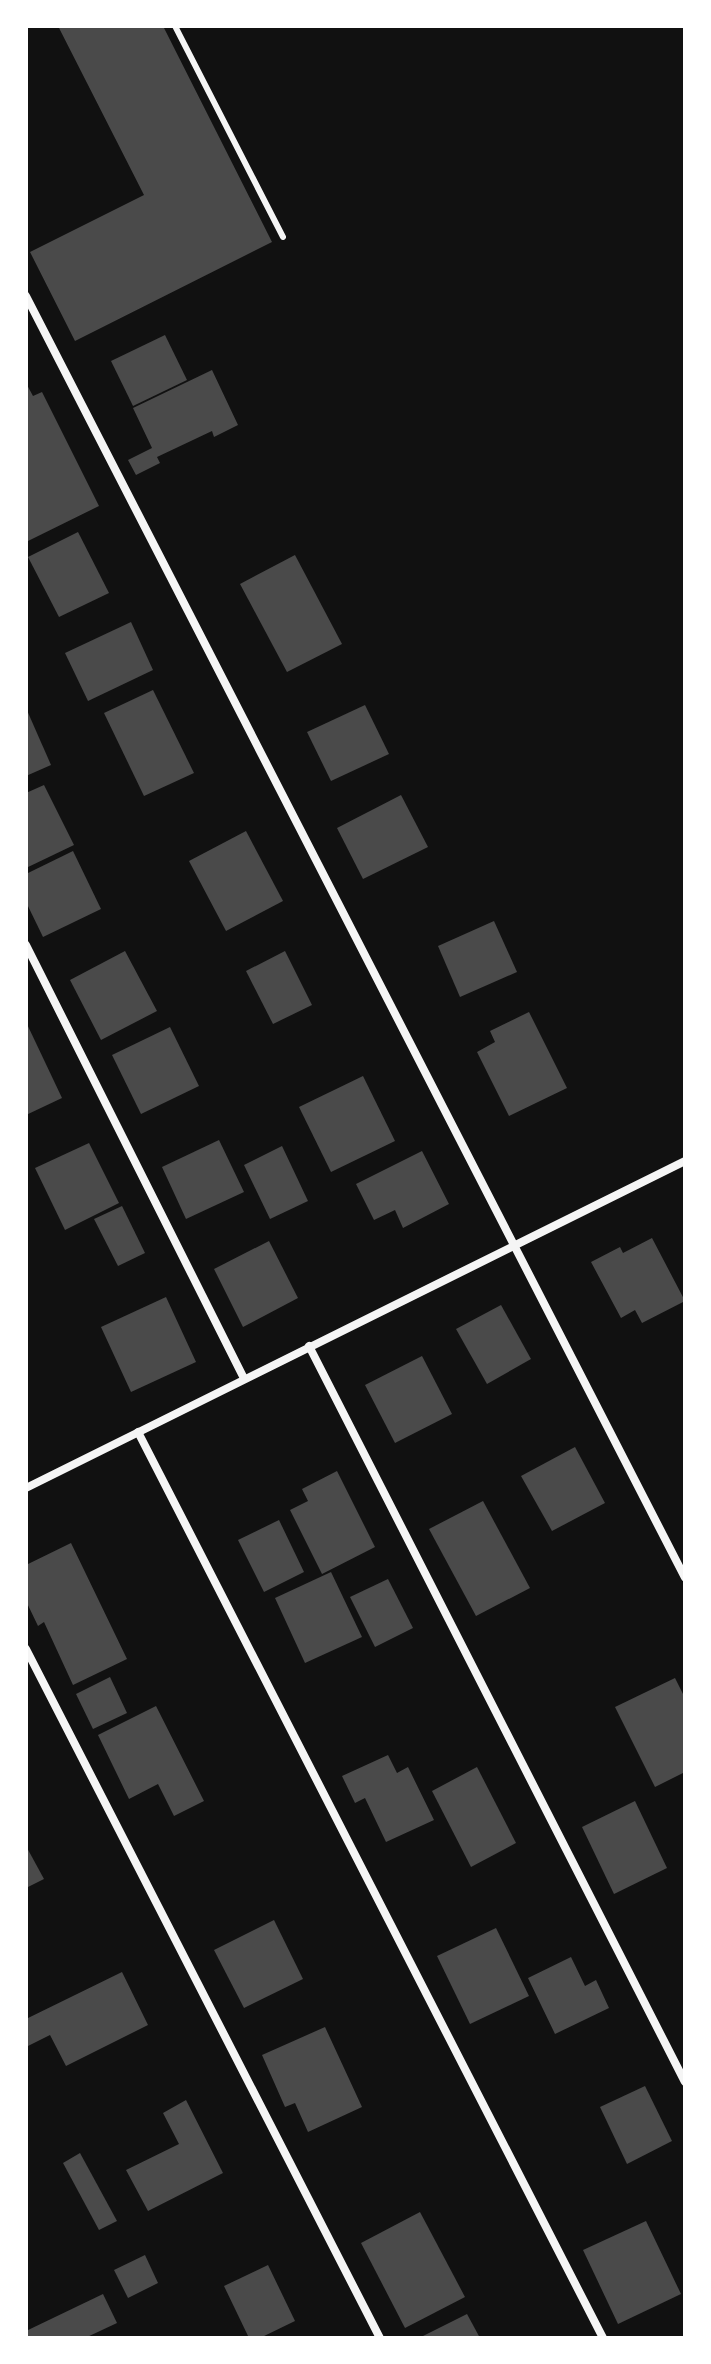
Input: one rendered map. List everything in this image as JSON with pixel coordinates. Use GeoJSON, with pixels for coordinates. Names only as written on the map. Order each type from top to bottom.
{"type":"FeatureCollection","features":[{"type":"Feature","properties":{"kind":"street"},"geometry":{"type":"LineString","coordinates":[[26,296],[511,1246],[685,1578]]}},
{"type":"Feature","properties":{"kind":"street"},"geometry":{"type":"LineString","coordinates":[[26,945],[244,1378]]}},
{"type":"Feature","properties":{"kind":"street"},"geometry":{"type":"LineString","coordinates":[[26,1488],[685,1161]]}},
{"type":"Feature","properties":{"kind":"street"},"geometry":{"type":"LineString","coordinates":[[309,1346],[685,2082]]}},
{"type":"Feature","properties":{"kind":"street"},"geometry":{"type":"LineString","coordinates":[[138,1432],[603,2338]]}},
{"type":"Feature","properties":{"kind":"street"},"geometry":{"type":"LineString","coordinates":[[26,1649],[380,2338]]}},
{"type":"Feature","properties":{"kind":"lane"},"geometry":{"type":"LineString","coordinates":[[175,26],[283,237]]}},
{"type":"Feature","properties":{"kind":"building"},"geometry":{"type":"Polygon","coordinates":[[[58,26],[163,26],[272,242],[75,341],[30,252],[144,195],[58,26]]]}},
{"type":"Feature","properties":{"kind":"building"},"geometry":{"type":"Polygon","coordinates":[[[165,335],[187,380],[133,406],[111,361],[165,335]]]}},
{"type":"Feature","properties":{"kind":"building"},"geometry":{"type":"Polygon","coordinates":[[[212,370],[238,425],[214,437],[212,431],[157,457],[160,463],[136,475],[128,460],[152,448],[133,408],[212,370]]]}},
{"type":"Feature","properties":{"kind":"building"},"geometry":{"type":"Polygon","coordinates":[[[26,383],[33,396],[42,392],[99,506],[26,542],[26,383]]]}},
{"type":"Feature","properties":{"kind":"building"},"geometry":{"type":"Polygon","coordinates":[[[78,532],[109,593],[59,617],[28,557],[78,532]]]}},
{"type":"Feature","properties":{"kind":"building"},"geometry":{"type":"Polygon","coordinates":[[[295,555],[342,644],[287,672],[240,584],[295,555]]]}},
{"type":"Feature","properties":{"kind":"building"},"geometry":{"type":"Polygon","coordinates":[[[131,622],[153,670],[88,701],[65,653],[131,622]]]}},
{"type":"Feature","properties":{"kind":"building"},"geometry":{"type":"Polygon","coordinates":[[[153,690],[194,773],[144,796],[104,713],[153,690]]]}},
{"type":"Feature","properties":{"kind":"building"},"geometry":{"type":"Polygon","coordinates":[[[365,705],[389,754],[331,781],[307,732],[365,705]]]}},
{"type":"Feature","properties":{"kind":"building"},"geometry":{"type":"Polygon","coordinates":[[[26,708],[51,765],[26,776],[26,708]]]}},
{"type":"Feature","properties":{"kind":"building"},"geometry":{"type":"Polygon","coordinates":[[[44,785],[74,845],[26,868],[26,793],[44,785]]]}},
{"type":"Feature","properties":{"kind":"building"},"geometry":{"type":"Polygon","coordinates":[[[401,795],[428,847],[363,879],[337,828],[401,795]]]}},
{"type":"Feature","properties":{"kind":"building"},"geometry":{"type":"Polygon","coordinates":[[[246,831],[283,901],[226,931],[189,861],[246,831]]]}},
{"type":"Feature","properties":{"kind":"building"},"geometry":{"type":"Polygon","coordinates":[[[73,851],[101,909],[43,937],[26,902],[26,874],[73,851]]]}},
{"type":"Feature","properties":{"kind":"building"},"geometry":{"type":"Polygon","coordinates":[[[494,921],[517,972],[460,997],[438,946],[494,921]]]}},
{"type":"Feature","properties":{"kind":"building"},"geometry":{"type":"Polygon","coordinates":[[[125,951],[157,1011],[101,1040],[70,980],[125,951]]]}},
{"type":"Feature","properties":{"kind":"building"},"geometry":{"type":"Polygon","coordinates":[[[285,951],[312,1005],[273,1024],[246,971],[285,951]]]}},
{"type":"Feature","properties":{"kind":"building"},"geometry":{"type":"Polygon","coordinates":[[[529,1012],[567,1088],[509,1116],[477,1052],[495,1042],[490,1031],[529,1012]]]}},
{"type":"Feature","properties":{"kind":"building"},"geometry":{"type":"Polygon","coordinates":[[[26,1022],[62,1098],[26,1115],[26,1022]]]}},
{"type":"Feature","properties":{"kind":"building"},"geometry":{"type":"Polygon","coordinates":[[[170,1027],[199,1086],[141,1114],[112,1055],[170,1027]]]}},
{"type":"Feature","properties":{"kind":"building"},"geometry":{"type":"Polygon","coordinates":[[[363,1076],[395,1141],[331,1172],[299,1107],[363,1076]]]}},
{"type":"Feature","properties":{"kind":"building"},"geometry":{"type":"Polygon","coordinates":[[[219,1140],[244,1192],[186,1219],[162,1167],[219,1140]]]}},
{"type":"Feature","properties":{"kind":"building"},"geometry":{"type":"Polygon","coordinates":[[[89,1143],[119,1203],[65,1230],[35,1168],[89,1143]]]}},
{"type":"Feature","properties":{"kind":"building"},"geometry":{"type":"Polygon","coordinates":[[[282,1146],[308,1201],[270,1219],[244,1165],[282,1146]]]}},
{"type":"Feature","properties":{"kind":"building"},"geometry":{"type":"Polygon","coordinates":[[[422,1151],[449,1204],[403,1228],[395,1210],[374,1220],[356,1184],[422,1151]]]}},
{"type":"Feature","properties":{"kind":"building"},"geometry":{"type":"Polygon","coordinates":[[[122,1206],[145,1253],[118,1266],[94,1219],[122,1206]]]}},
{"type":"Feature","properties":{"kind":"building"},"geometry":{"type":"Polygon","coordinates":[[[652,1238],[685,1301],[642,1323],[635,1310],[621,1318],[591,1262],[620,1247],[623,1253],[652,1238]]]}},
{"type":"Feature","properties":{"kind":"building"},"geometry":{"type":"Polygon","coordinates":[[[269,1241],[298,1298],[243,1327],[214,1269],[269,1241]]]}},
{"type":"Feature","properties":{"kind":"building"},"geometry":{"type":"Polygon","coordinates":[[[166,1297],[196,1362],[131,1392],[101,1327],[166,1297]]]}},
{"type":"Feature","properties":{"kind":"building"},"geometry":{"type":"Polygon","coordinates":[[[501,1305],[531,1359],[487,1384],[456,1329],[501,1305]]]}},
{"type":"Feature","properties":{"kind":"building"},"geometry":{"type":"Polygon","coordinates":[[[422,1356],[452,1414],[395,1443],[365,1385],[422,1356]]]}},
{"type":"Feature","properties":{"kind":"building"},"geometry":{"type":"Polygon","coordinates":[[[575,1447],[605,1503],[552,1531],[521,1476],[575,1447]]]}},
{"type":"Feature","properties":{"kind":"building"},"geometry":{"type":"Polygon","coordinates":[[[337,1471],[375,1547],[322,1574],[290,1510],[308,1501],[302,1489],[337,1471]]]}},
{"type":"Feature","properties":{"kind":"building"},"geometry":{"type":"Polygon","coordinates":[[[483,1501],[530,1588],[476,1616],[429,1529],[483,1501]]]}},
{"type":"Feature","properties":{"kind":"building"},"geometry":{"type":"Polygon","coordinates":[[[279,1520],[304,1572],[264,1592],[238,1540],[279,1520]]]}},
{"type":"Feature","properties":{"kind":"building"},"geometry":{"type":"Polygon","coordinates":[[[71,1543],[127,1659],[73,1685],[44,1622],[38,1626],[26,1601],[26,1565],[71,1543]]]}},
{"type":"Feature","properties":{"kind":"building"},"geometry":{"type":"Polygon","coordinates":[[[331,1572],[362,1637],[305,1663],[275,1598],[331,1572]]]}},
{"type":"Feature","properties":{"kind":"building"},"geometry":{"type":"Polygon","coordinates":[[[388,1579],[413,1628],[375,1647],[350,1597],[388,1579]]]}},
{"type":"Feature","properties":{"kind":"building"},"geometry":{"type":"Polygon","coordinates":[[[110,1677],[127,1713],[93,1729],[76,1694],[110,1677]]]}},
{"type":"Feature","properties":{"kind":"building"},"geometry":{"type":"Polygon","coordinates":[[[675,1678],[685,1698],[685,1772],[655,1787],[615,1707],[675,1678]]]}},
{"type":"Feature","properties":{"kind":"building"},"geometry":{"type":"Polygon","coordinates":[[[156,1706],[204,1801],[174,1816],[158,1784],[129,1799],[98,1735],[156,1706]]]}},
{"type":"Feature","properties":{"kind":"building"},"geometry":{"type":"Polygon","coordinates":[[[388,1755],[397,1773],[408,1767],[434,1820],[386,1842],[365,1798],[355,1803],[342,1776],[388,1755]]]}},
{"type":"Feature","properties":{"kind":"building"},"geometry":{"type":"Polygon","coordinates":[[[477,1767],[516,1843],[471,1867],[432,1791],[477,1767]]]}},
{"type":"Feature","properties":{"kind":"building"},"geometry":{"type":"Polygon","coordinates":[[[635,1801],[667,1868],[614,1894],[582,1827],[635,1801]]]}},
{"type":"Feature","properties":{"kind":"building"},"geometry":{"type":"Polygon","coordinates":[[[26,1846],[44,1879],[26,1888],[26,1846]]]}},
{"type":"Feature","properties":{"kind":"building"},"geometry":{"type":"Polygon","coordinates":[[[274,1920],[303,1979],[244,2008],[214,1950],[274,1920]]]}},
{"type":"Feature","properties":{"kind":"building"},"geometry":{"type":"Polygon","coordinates":[[[496,1928],[529,1996],[470,2024],[437,1956],[496,1928]]]}},
{"type":"Feature","properties":{"kind":"building"},"geometry":{"type":"Polygon","coordinates":[[[571,1957],[585,1986],[596,1980],[609,2008],[555,2034],[528,1978],[571,1957]]]}},
{"type":"Feature","properties":{"kind":"building"},"geometry":{"type":"Polygon","coordinates":[[[122,1972],[148,2025],[66,2066],[50,2035],[26,2047],[26,2019],[122,1972]]]}},
{"type":"Feature","properties":{"kind":"building"},"geometry":{"type":"Polygon","coordinates":[[[325,2027],[362,2107],[308,2132],[295,2103],[285,2107],[262,2055],[325,2027]]]}},
{"type":"Feature","properties":{"kind":"building"},"geometry":{"type":"Polygon","coordinates":[[[645,2086],[672,2141],[627,2164],[600,2107],[645,2086]]]}},
{"type":"Feature","properties":{"kind":"building"},"geometry":{"type":"Polygon","coordinates":[[[186,2100],[223,2173],[148,2211],[126,2170],[179,2144],[163,2113],[186,2100]]]}},
{"type":"Feature","properties":{"kind":"building"},"geometry":{"type":"Polygon","coordinates":[[[80,2153],[117,2221],[99,2230],[63,2163],[80,2153]]]}},
{"type":"Feature","properties":{"kind":"building"},"geometry":{"type":"Polygon","coordinates":[[[420,2212],[465,2297],[405,2328],[361,2243],[420,2212]]]}},
{"type":"Feature","properties":{"kind":"building"},"geometry":{"type":"Polygon","coordinates":[[[646,2221],[681,2294],[618,2324],[583,2250],[646,2221]]]}},
{"type":"Feature","properties":{"kind":"building"},"geometry":{"type":"Polygon","coordinates":[[[145,2255],[158,2283],[128,2298],[114,2270],[145,2255]]]}},
{"type":"Feature","properties":{"kind":"building"},"geometry":{"type":"Polygon","coordinates":[[[268,2265],[295,2321],[260,2338],[249,2338],[224,2286],[268,2265]]]}},
{"type":"Feature","properties":{"kind":"building"},"geometry":{"type":"Polygon","coordinates":[[[103,2294],[117,2323],[85,2338],[26,2338],[26,2331],[103,2294]]]}},
{"type":"Feature","properties":{"kind":"building"},"geometry":{"type":"Polygon","coordinates":[[[467,2314],[480,2338],[419,2338],[467,2314]]]}}]}
